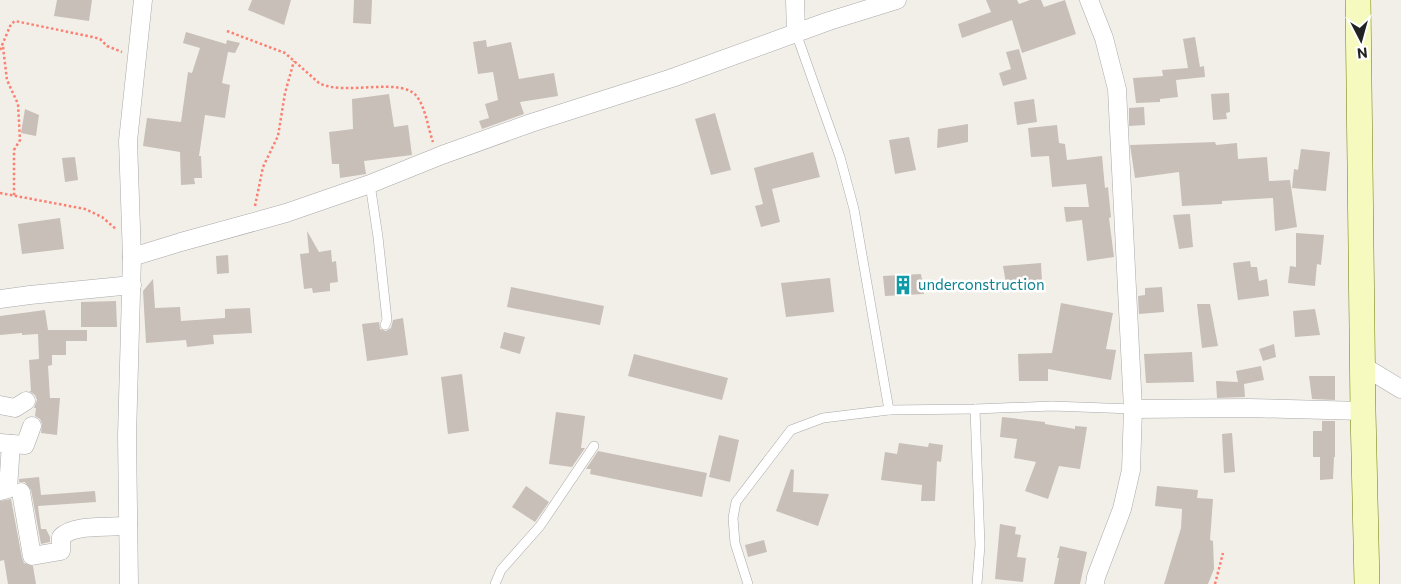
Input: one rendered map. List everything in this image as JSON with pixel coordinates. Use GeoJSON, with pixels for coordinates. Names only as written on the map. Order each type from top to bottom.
{"type":"FeatureCollection","features":[{"type":"Feature","properties":{"kind":"main road"},"geometry":{"type":"LineString","coordinates":[[1358,0],[1367,584]]}},
{"type":"Feature","properties":{"kind":"street"},"geometry":{"type":"LineString","coordinates":[[129,584],[127,436],[132,249],[128,141],[143,0]]}},
{"type":"Feature","properties":{"kind":"street"},"geometry":{"type":"LineString","coordinates":[[795,0],[796,33]]}},
{"type":"Feature","properties":{"kind":"street"},"geometry":{"type":"LineString","coordinates":[[132,249],[181,242],[286,212],[370,184],[442,155],[532,123],[672,78],[829,21],[897,0]]}},
{"type":"Feature","properties":{"kind":"street"},"geometry":{"type":"LineString","coordinates":[[1089,0],[1104,38],[1117,89],[1133,409],[1131,470],[1122,510],[1095,584]]}},
{"type":"Feature","properties":{"kind":"street"},"geometry":{"type":"LineString","coordinates":[[0,300],[30,295],[132,285]]}},
{"type":"Feature","properties":{"kind":"street"},"geometry":{"type":"LineString","coordinates":[[1363,366],[1401,389]]}},
{"type":"Feature","properties":{"kind":"street"},"geometry":{"type":"LineString","coordinates":[[0,405],[15,408],[26,401]]}},
{"type":"Feature","properties":{"kind":"street"},"geometry":{"type":"LineString","coordinates":[[1133,409],[1248,408],[1363,411]]}},
{"type":"Feature","properties":{"kind":"street"},"geometry":{"type":"LineString","coordinates":[[0,491],[8,489],[6,443],[26,445],[32,426]]}},
{"type":"Feature","properties":{"kind":"street"},"geometry":{"type":"LineString","coordinates":[[21,492],[32,556],[61,551],[60,536],[65,532],[128,525]]}},
{"type":"Feature","properties":{"kind":"lane"},"geometry":{"type":"LineString","coordinates":[[796,33],[840,157],[854,209],[889,410]]}},
{"type":"Feature","properties":{"kind":"lane"},"geometry":{"type":"LineString","coordinates":[[370,184],[387,320],[385,325]]}},
{"type":"Feature","properties":{"kind":"lane"},"geometry":{"type":"LineString","coordinates":[[748,584],[736,543],[733,518],[736,502],[791,430],[823,418],[889,410],[1052,406],[1133,409]]}},
{"type":"Feature","properties":{"kind":"lane"},"geometry":{"type":"LineString","coordinates":[[975,409],[980,545],[977,584]]}},
{"type":"Feature","properties":{"kind":"lane"},"geometry":{"type":"LineString","coordinates":[[495,584],[501,570],[540,526],[594,446]]}},
{"type":"Feature","properties":{"kind":"path"},"geometry":{"type":"LineString","coordinates":[[14,196],[14,150],[20,140],[18,104],[8,80],[3,46],[10,24],[15,21],[93,37],[100,39],[107,46],[137,58]]}},
{"type":"Feature","properties":{"kind":"path"},"geometry":{"type":"LineString","coordinates":[[227,31],[286,54],[319,84],[334,89],[400,87],[410,90],[420,100],[434,144],[442,155]]}},
{"type":"Feature","properties":{"kind":"path"},"geometry":{"type":"LineString","coordinates":[[0,50],[3,46]]}},
{"type":"Feature","properties":{"kind":"path"},"geometry":{"type":"LineString","coordinates":[[252,222],[263,167],[278,136],[285,94],[294,62]]}},
{"type":"Feature","properties":{"kind":"path"},"geometry":{"type":"LineString","coordinates":[[0,193],[85,209],[102,218],[132,249]]}},
{"type":"Feature","properties":{"kind":"path"},"geometry":{"type":"LineString","coordinates":[[1215,584],[1223,553]]}},
{"type":"Feature","properties":{"kind":"building"},"geometry":{"type":"Polygon","coordinates":[[[57,0],[92,0],[89,21],[54,16],[57,0]]]}},
{"type":"Feature","properties":{"kind":"building"},"geometry":{"type":"Polygon","coordinates":[[[252,0],[291,0],[284,25],[248,10],[252,0]]]}},
{"type":"Feature","properties":{"kind":"building"},"geometry":{"type":"Polygon","coordinates":[[[354,0],[372,0],[371,24],[353,23],[354,0]]]}},
{"type":"Feature","properties":{"kind":"building"},"geometry":{"type":"Polygon","coordinates":[[[986,0],[1017,0],[1019,4],[1030,0],[1041,0],[1044,7],[1065,0],[1076,34],[1022,53],[1012,20],[962,38],[958,24],[991,12],[986,0]]]}},
{"type":"Feature","properties":{"kind":"building"},"geometry":{"type":"Polygon","coordinates":[[[186,32],[226,44],[227,40],[240,43],[235,53],[228,52],[222,83],[230,85],[225,118],[205,115],[199,156],[201,156],[202,178],[194,178],[195,184],[181,185],[180,152],[143,146],[147,118],[181,122],[188,72],[192,73],[200,48],[183,43],[186,32]]]}},
{"type":"Feature","properties":{"kind":"building"},"geometry":{"type":"Polygon","coordinates":[[[1195,37],[1200,67],[1204,66],[1205,77],[1176,80],[1178,97],[1160,99],[1160,102],[1136,103],[1133,78],[1163,76],[1162,70],[1188,68],[1183,39],[1195,37]]]}},
{"type":"Feature","properties":{"kind":"building"},"geometry":{"type":"Polygon","coordinates":[[[486,40],[487,47],[511,42],[519,79],[554,73],[558,96],[520,102],[524,114],[482,129],[479,121],[489,118],[485,104],[498,100],[493,72],[478,74],[473,42],[486,40]]]}},
{"type":"Feature","properties":{"kind":"building"},"geometry":{"type":"Polygon","coordinates":[[[1019,49],[1027,79],[1003,86],[999,73],[1011,69],[1006,52],[1019,49]]]}},
{"type":"Feature","properties":{"kind":"building"},"geometry":{"type":"Polygon","coordinates":[[[1229,93],[1230,112],[1226,113],[1227,119],[1213,120],[1211,94],[1229,93]]]}},
{"type":"Feature","properties":{"kind":"building"},"geometry":{"type":"Polygon","coordinates":[[[389,94],[394,127],[408,125],[412,155],[364,161],[366,174],[340,178],[339,164],[332,164],[329,132],[353,129],[352,99],[389,94]]]}},
{"type":"Feature","properties":{"kind":"building"},"geometry":{"type":"Polygon","coordinates":[[[1034,99],[1037,122],[1017,125],[1014,102],[1034,99]]]}},
{"type":"Feature","properties":{"kind":"building"},"geometry":{"type":"Polygon","coordinates":[[[1144,107],[1145,125],[1129,126],[1129,108],[1144,107]]]}},
{"type":"Feature","properties":{"kind":"building"},"geometry":{"type":"Polygon","coordinates":[[[25,109],[39,115],[36,136],[21,133],[25,109]]]}},
{"type":"Feature","properties":{"kind":"building"},"geometry":{"type":"Polygon","coordinates":[[[715,113],[731,170],[711,175],[695,119],[715,113]]]}},
{"type":"Feature","properties":{"kind":"building"},"geometry":{"type":"Polygon","coordinates":[[[968,124],[968,142],[937,148],[938,129],[968,124]]]}},
{"type":"Feature","properties":{"kind":"building"},"geometry":{"type":"Polygon","coordinates":[[[1057,125],[1059,143],[1065,144],[1067,160],[1102,156],[1105,188],[1108,187],[1111,217],[1109,218],[1114,257],[1087,261],[1082,220],[1066,222],[1064,207],[1089,207],[1086,184],[1052,187],[1049,156],[1031,157],[1028,128],[1057,125]]]}},
{"type":"Feature","properties":{"kind":"building"},"geometry":{"type":"Polygon","coordinates":[[[909,137],[916,170],[895,174],[889,140],[909,137]]]}},
{"type":"Feature","properties":{"kind":"building"},"geometry":{"type":"Polygon","coordinates":[[[1215,142],[1216,145],[1237,143],[1238,159],[1267,157],[1269,181],[1290,180],[1297,227],[1275,231],[1273,198],[1222,201],[1222,204],[1182,206],[1179,172],[1135,178],[1130,145],[1215,142]]]}},
{"type":"Feature","properties":{"kind":"building"},"geometry":{"type":"Polygon","coordinates":[[[1301,149],[1330,152],[1326,191],[1292,188],[1294,169],[1298,170],[1301,149]]]}},
{"type":"Feature","properties":{"kind":"building"},"geometry":{"type":"Polygon","coordinates":[[[813,152],[820,177],[772,189],[780,222],[761,227],[755,206],[763,204],[754,168],[813,152]]]}},
{"type":"Feature","properties":{"kind":"building"},"geometry":{"type":"Polygon","coordinates":[[[75,157],[78,180],[65,182],[62,158],[75,157]]]}},
{"type":"Feature","properties":{"kind":"building"},"geometry":{"type":"Polygon","coordinates":[[[1190,214],[1193,247],[1179,249],[1173,215],[1190,214]]]}},
{"type":"Feature","properties":{"kind":"building"},"geometry":{"type":"Polygon","coordinates":[[[60,218],[64,249],[22,254],[18,224],[60,218]]]}},
{"type":"Feature","properties":{"kind":"building"},"geometry":{"type":"Polygon","coordinates":[[[307,231],[319,252],[331,250],[332,262],[336,261],[338,282],[330,283],[330,291],[313,293],[312,288],[304,289],[300,254],[309,253],[307,231]]]}},
{"type":"Feature","properties":{"kind":"building"},"geometry":{"type":"Polygon","coordinates":[[[1296,233],[1324,235],[1321,265],[1317,264],[1315,286],[1288,283],[1290,266],[1296,267],[1296,233]]]}},
{"type":"Feature","properties":{"kind":"building"},"geometry":{"type":"Polygon","coordinates":[[[228,255],[229,273],[217,274],[216,256],[228,255]]]}},
{"type":"Feature","properties":{"kind":"building"},"geometry":{"type":"Polygon","coordinates":[[[1250,261],[1251,267],[1257,267],[1259,281],[1267,279],[1269,296],[1238,300],[1233,263],[1250,261]]]}},
{"type":"Feature","properties":{"kind":"building","name":"underconstruction"},"geometry":{"type":"Polygon","coordinates":[[[1041,263],[1042,281],[1006,283],[1003,266],[1041,263]]]}},
{"type":"Feature","properties":{"kind":"building","name":"underconstruction"},"geometry":{"type":"Polygon","coordinates":[[[921,274],[924,294],[885,296],[883,276],[921,274]]]}},
{"type":"Feature","properties":{"kind":"building"},"geometry":{"type":"Polygon","coordinates":[[[830,278],[834,312],[786,317],[781,283],[830,278]]]}},
{"type":"Feature","properties":{"kind":"building"},"geometry":{"type":"Polygon","coordinates":[[[153,279],[155,308],[180,307],[181,321],[225,318],[225,309],[250,308],[252,333],[213,335],[214,344],[187,347],[186,340],[146,343],[143,291],[153,279]]]}},
{"type":"Feature","properties":{"kind":"building"},"geometry":{"type":"Polygon","coordinates":[[[511,287],[604,306],[600,325],[507,307],[511,287]]]}},
{"type":"Feature","properties":{"kind":"building"},"geometry":{"type":"Polygon","coordinates":[[[1162,287],[1164,312],[1139,314],[1138,296],[1145,295],[1145,288],[1162,287]]]}},
{"type":"Feature","properties":{"kind":"building"},"geometry":{"type":"Polygon","coordinates":[[[116,301],[117,327],[81,327],[81,302],[116,301]]]}},
{"type":"Feature","properties":{"kind":"building"},"geometry":{"type":"Polygon","coordinates":[[[1061,303],[1113,313],[1106,349],[1116,350],[1111,380],[1048,369],[1048,381],[1019,381],[1018,354],[1052,353],[1061,303]]]}},
{"type":"Feature","properties":{"kind":"building"},"geometry":{"type":"Polygon","coordinates":[[[1197,304],[1210,304],[1218,346],[1202,348],[1197,304]]]}},
{"type":"Feature","properties":{"kind":"building"},"geometry":{"type":"Polygon","coordinates":[[[1315,309],[1320,335],[1295,337],[1293,311],[1315,309]]]}},
{"type":"Feature","properties":{"kind":"building"},"geometry":{"type":"Polygon","coordinates":[[[45,310],[48,330],[87,330],[87,341],[66,341],[66,355],[52,355],[52,365],[48,366],[50,398],[60,398],[57,435],[41,433],[42,424],[40,419],[35,416],[36,408],[34,408],[37,400],[35,395],[29,391],[31,391],[29,360],[39,359],[38,334],[0,335],[0,316],[45,310]]]}},
{"type":"Feature","properties":{"kind":"building"},"geometry":{"type":"Polygon","coordinates":[[[403,318],[408,355],[367,361],[362,324],[379,322],[380,329],[386,331],[391,328],[393,320],[403,318]]]}},
{"type":"Feature","properties":{"kind":"building"},"geometry":{"type":"Polygon","coordinates":[[[504,332],[525,337],[520,354],[500,348],[504,332]]]}},
{"type":"Feature","properties":{"kind":"building"},"geometry":{"type":"Polygon","coordinates":[[[1274,344],[1276,357],[1263,361],[1259,349],[1274,344]]]}},
{"type":"Feature","properties":{"kind":"building"},"geometry":{"type":"Polygon","coordinates":[[[1192,352],[1194,382],[1146,383],[1144,354],[1192,352]]]}},
{"type":"Feature","properties":{"kind":"building"},"geometry":{"type":"Polygon","coordinates":[[[634,354],[728,378],[722,400],[628,376],[634,354]]]}},
{"type":"Feature","properties":{"kind":"building"},"geometry":{"type":"Polygon","coordinates":[[[1261,366],[1264,380],[1244,384],[1245,397],[1217,398],[1216,381],[1238,382],[1236,371],[1261,366]]]}},
{"type":"Feature","properties":{"kind":"building"},"geometry":{"type":"Polygon","coordinates":[[[462,374],[469,431],[448,434],[441,377],[462,374]]]}},
{"type":"Feature","properties":{"kind":"building"},"geometry":{"type":"Polygon","coordinates":[[[1309,376],[1335,376],[1335,400],[1312,399],[1309,376]]]}},
{"type":"Feature","properties":{"kind":"building"},"geometry":{"type":"Polygon","coordinates":[[[556,412],[585,416],[581,448],[585,448],[572,467],[549,464],[556,412]]]}},
{"type":"Feature","properties":{"kind":"building"},"geometry":{"type":"Polygon","coordinates":[[[1002,417],[1045,422],[1045,424],[1075,429],[1075,426],[1087,427],[1080,469],[1059,466],[1048,499],[1025,491],[1036,462],[1014,458],[1017,439],[1000,437],[1002,417]]]}},
{"type":"Feature","properties":{"kind":"building"},"geometry":{"type":"Polygon","coordinates":[[[1322,421],[1335,421],[1335,457],[1333,479],[1320,480],[1320,457],[1313,457],[1313,431],[1322,431],[1322,421]]]}},
{"type":"Feature","properties":{"kind":"building"},"geometry":{"type":"Polygon","coordinates":[[[1232,433],[1235,472],[1224,473],[1222,434],[1232,433]]]}},
{"type":"Feature","properties":{"kind":"building"},"geometry":{"type":"Polygon","coordinates":[[[719,435],[739,440],[730,482],[709,477],[719,435]]]}},
{"type":"Feature","properties":{"kind":"building"},"geometry":{"type":"Polygon","coordinates":[[[899,443],[928,447],[929,443],[943,445],[941,462],[937,461],[935,501],[921,501],[922,485],[881,480],[885,452],[897,454],[899,443]]]}},
{"type":"Feature","properties":{"kind":"building"},"geometry":{"type":"Polygon","coordinates":[[[598,451],[707,473],[702,497],[590,474],[591,469],[586,469],[598,451]]]}},
{"type":"Feature","properties":{"kind":"building"},"geometry":{"type":"Polygon","coordinates":[[[791,469],[794,470],[793,492],[829,494],[818,526],[776,511],[791,469]]]}},
{"type":"Feature","properties":{"kind":"building"},"geometry":{"type":"Polygon","coordinates":[[[39,477],[41,495],[95,491],[96,502],[38,506],[41,529],[46,529],[50,537],[50,542],[41,544],[31,490],[25,482],[19,482],[19,479],[39,477]]]}},
{"type":"Feature","properties":{"kind":"building"},"geometry":{"type":"Polygon","coordinates":[[[526,486],[549,502],[535,522],[512,507],[526,486]]]}},
{"type":"Feature","properties":{"kind":"building"},"geometry":{"type":"Polygon","coordinates":[[[1157,486],[1198,490],[1197,498],[1213,499],[1210,540],[1213,541],[1214,569],[1208,584],[1164,584],[1181,528],[1182,509],[1155,506],[1157,486]]]}},
{"type":"Feature","properties":{"kind":"building"},"geometry":{"type":"Polygon","coordinates":[[[11,499],[22,558],[24,563],[33,566],[36,584],[8,584],[4,560],[0,561],[0,501],[11,499]]]}},
{"type":"Feature","properties":{"kind":"building"},"geometry":{"type":"Polygon","coordinates":[[[1000,524],[1016,527],[1015,534],[1021,535],[1017,557],[1026,558],[1023,582],[995,579],[1000,524]]]}},
{"type":"Feature","properties":{"kind":"building"},"geometry":{"type":"Polygon","coordinates":[[[764,540],[767,552],[748,557],[745,545],[764,540]]]}},
{"type":"Feature","properties":{"kind":"building"},"geometry":{"type":"Polygon","coordinates":[[[1060,546],[1087,552],[1080,584],[1054,584],[1060,546]]]}},
{"type":"Feature","properties":{"kind":"place","name":"underconstruction"},"geometry":{"type":"Point","coordinates":[903,285]}}]}
